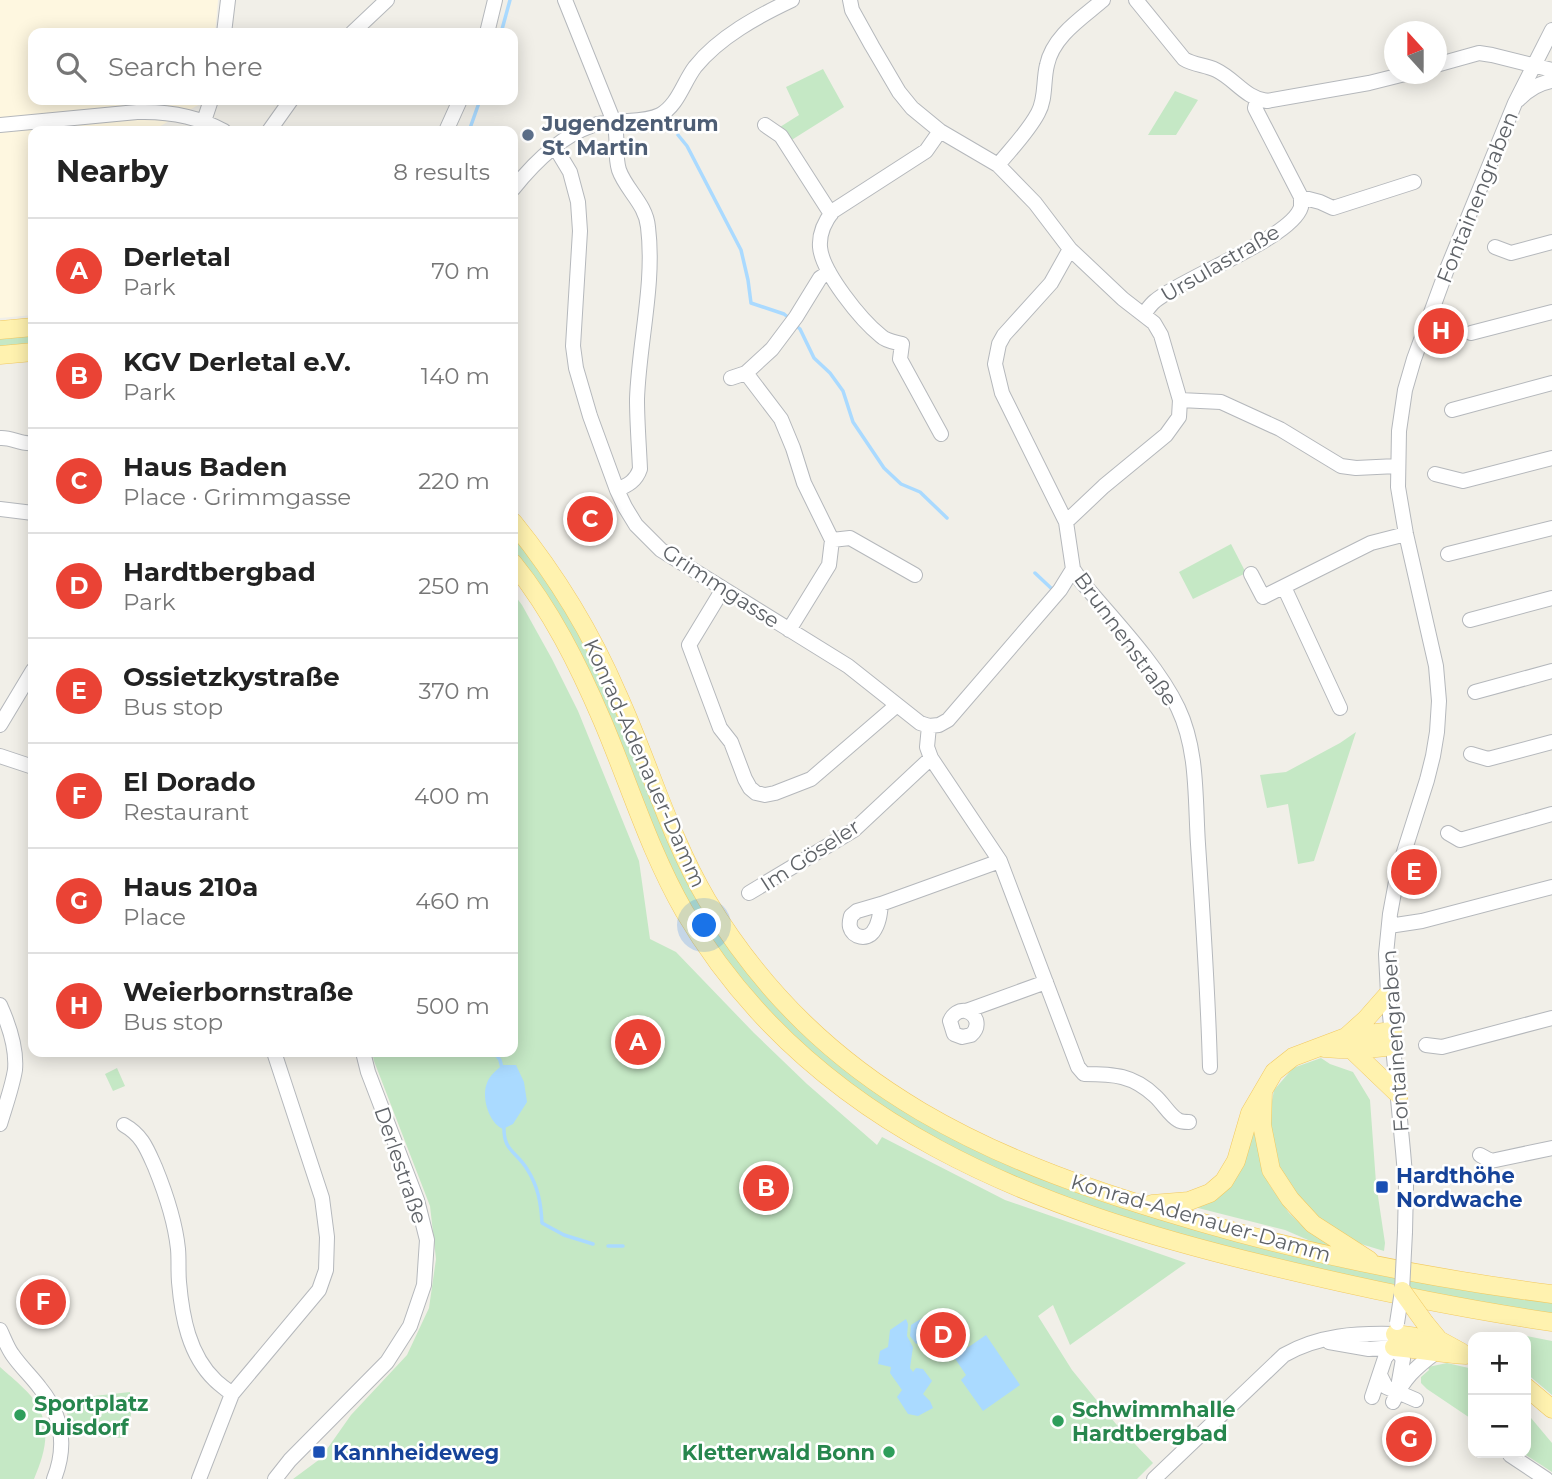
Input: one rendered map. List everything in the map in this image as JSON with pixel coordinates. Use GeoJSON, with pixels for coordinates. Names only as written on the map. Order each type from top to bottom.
{"type":"FeatureCollection","features":[{"type":"Feature","properties":{"kind":"main road"},"geometry":{"type":"LineString","coordinates":[[0,330],[28,327]]}},
{"type":"Feature","properties":{"kind":"main road"},"geometry":{"type":"LineString","coordinates":[[0,355],[28,352]]}},
{"type":"Feature","properties":{"kind":"main road","name":"Konrad-Adenauer-Damm"},"geometry":{"type":"LineString","coordinates":[[518,528],[542,559],[593,641],[619,695],[677,842],[734,943],[793,1013],[858,1070],[917,1110],[998,1152],[1058,1177],[1136,1204],[1265,1241],[1381,1267],[1552,1294]]}},
{"type":"Feature","properties":{"kind":"main road","name":"Konrad-Adenauer-Damm"},"geometry":{"type":"LineString","coordinates":[[518,570],[550,615],[571,652],[602,720],[660,864],[713,956],[752,1006],[800,1054],[842,1089],[897,1126],[957,1160],[1024,1191],[1132,1228],[1216,1253],[1381,1292],[1552,1322]]}},
{"type":"Feature","properties":{"kind":"main road"},"geometry":{"type":"LineString","coordinates":[[1349,1043],[1388,993]]}},
{"type":"Feature","properties":{"kind":"main road"},"geometry":{"type":"LineString","coordinates":[[1136,1204],[1189,1201],[1210,1193],[1224,1181],[1236,1161],[1250,1113],[1275,1072],[1293,1056],[1321,1047],[1392,1039]]}},
{"type":"Feature","properties":{"kind":"main road"},"geometry":{"type":"LineString","coordinates":[[1349,1043],[1399,1095]]}},
{"type":"Feature","properties":{"kind":"main road"},"geometry":{"type":"LineString","coordinates":[[1263,1091],[1262,1125],[1272,1170],[1290,1199],[1313,1224],[1381,1267]]}},
{"type":"Feature","properties":{"kind":"main road"},"geometry":{"type":"LineString","coordinates":[[1402,1291],[1425,1323],[1437,1347]]}},
{"type":"Feature","properties":{"kind":"main road"},"geometry":{"type":"LineString","coordinates":[[1395,1335],[1420,1349],[1437,1347],[1468,1356]]}},
{"type":"Feature","properties":{"kind":"main road"},"geometry":{"type":"LineString","coordinates":[[1531,1391],[1552,1409]]}},
{"type":"Feature","properties":{"kind":"street"},"geometry":{"type":"LineString","coordinates":[[225,28],[228,0]]}},
{"type":"Feature","properties":{"kind":"street"},"geometry":{"type":"LineString","coordinates":[[357,28],[387,0]]}},
{"type":"Feature","properties":{"kind":"street"},"geometry":{"type":"LineString","coordinates":[[488,28],[495,0]]}},
{"type":"Feature","properties":{"kind":"street"},"geometry":{"type":"LineString","coordinates":[[565,0],[614,122],[617,133],[617,161],[621,173],[646,215],[650,257],[637,398],[640,469],[637,477],[617,490]]}},
{"type":"Feature","properties":{"kind":"street"},"geometry":{"type":"LineString","coordinates":[[518,183],[531,166],[571,135],[593,125],[648,119],[661,114],[673,103],[695,68],[708,54],[739,29],[792,0]]}},
{"type":"Feature","properties":{"kind":"street"},"geometry":{"type":"LineString","coordinates":[[850,0],[852,10],[899,92],[912,108],[940,131],[998,166],[1035,203],[1070,250],[1154,323],[1161,335],[1180,400],[1179,417],[1166,435],[1104,486],[1066,522]]}},
{"type":"Feature","properties":{"kind":"street"},"geometry":{"type":"LineString","coordinates":[[998,166],[1039,112],[1047,64],[1053,48],[1064,34],[1103,0]]}},
{"type":"Feature","properties":{"kind":"street"},"geometry":{"type":"LineString","coordinates":[[1136,0],[1184,60],[1218,71],[1257,100],[1267,101],[1384,79]]}},
{"type":"Feature","properties":{"kind":"street","name":"Fontainengraben"},"geometry":{"type":"LineString","coordinates":[[1375,1398],[1385,1358],[1395,1335],[1402,1291],[1405,1232],[1406,1186],[1386,954],[1398,871],[1427,780],[1437,733],[1439,701],[1436,666],[1398,487],[1399,431],[1405,390],[1414,359],[1447,269],[1515,103],[1552,30]]}},
{"type":"Feature","properties":{"kind":"street"},"geometry":{"type":"LineString","coordinates":[[1447,62],[1479,53],[1492,55],[1532,66],[1550,78],[1529,89],[1515,103]]}},
{"type":"Feature","properties":{"kind":"street"},"geometry":{"type":"LineString","coordinates":[[1257,100],[1255,108],[1301,197],[1333,208],[1414,182]]}},
{"type":"Feature","properties":{"kind":"street"},"geometry":{"type":"LineString","coordinates":[[204,121],[209,105]]}},
{"type":"Feature","properties":{"kind":"street"},"geometry":{"type":"LineString","coordinates":[[273,126],[287,105]]}},
{"type":"Feature","properties":{"kind":"street"},"geometry":{"type":"LineString","coordinates":[[448,126],[458,105]]}},
{"type":"Feature","properties":{"kind":"street"},"geometry":{"type":"LineString","coordinates":[[0,125],[145,111],[174,114],[214,126]]}},
{"type":"Feature","properties":{"kind":"street"},"geometry":{"type":"LineString","coordinates":[[765,125],[781,136],[831,214]]}},
{"type":"Feature","properties":{"kind":"street"},"geometry":{"type":"LineString","coordinates":[[940,131],[926,152],[831,214],[824,224],[820,239],[823,260],[856,311],[883,339],[902,344],[900,359],[940,433]]}},
{"type":"Feature","properties":{"kind":"street","name":"Grimmgasse"},"geometry":{"type":"LineString","coordinates":[[555,147],[570,172],[578,202],[580,231],[573,346],[576,368],[590,416],[625,508],[636,525],[661,550],[848,666],[920,723],[929,726]]}},
{"type":"Feature","properties":{"kind":"street","name":"Ursulastraße"},"geometry":{"type":"LineString","coordinates":[[1144,314],[1154,302],[1178,287],[1261,243],[1284,227],[1296,216],[1301,207],[1301,197]]}},
{"type":"Feature","properties":{"kind":"street"},"geometry":{"type":"LineString","coordinates":[[1495,247],[1511,253],[1552,242]]}},
{"type":"Feature","properties":{"kind":"street","name":"Brunnenstraße"},"geometry":{"type":"LineString","coordinates":[[1070,250],[1051,283],[1004,335],[999,344],[995,365],[1002,393],[1066,522],[1073,569],[1164,682],[1186,729],[1195,770],[1210,1067]]}},
{"type":"Feature","properties":{"kind":"street"},"geometry":{"type":"LineString","coordinates":[[731,378],[746,373],[772,349],[820,278],[829,272]]}},
{"type":"Feature","properties":{"kind":"street"},"geometry":{"type":"LineString","coordinates":[[1471,332],[1552,312]]}},
{"type":"Feature","properties":{"kind":"street"},"geometry":{"type":"LineString","coordinates":[[746,373],[781,419],[804,483],[832,540],[829,565],[789,630]]}},
{"type":"Feature","properties":{"kind":"street"},"geometry":{"type":"LineString","coordinates":[[1452,411],[1552,383]]}},
{"type":"Feature","properties":{"kind":"street"},"geometry":{"type":"LineString","coordinates":[[1180,400],[1221,402],[1280,429],[1341,466],[1398,466]]}},
{"type":"Feature","properties":{"kind":"street"},"geometry":{"type":"LineString","coordinates":[[0,438],[28,444]]}},
{"type":"Feature","properties":{"kind":"street"},"geometry":{"type":"LineString","coordinates":[[1435,474],[1463,481],[1552,458]]}},
{"type":"Feature","properties":{"kind":"street"},"geometry":{"type":"LineString","coordinates":[[0,509],[28,512]]}},
{"type":"Feature","properties":{"kind":"street"},"geometry":{"type":"LineString","coordinates":[[1448,554],[1552,528]]}},
{"type":"Feature","properties":{"kind":"street"},"geometry":{"type":"LineString","coordinates":[[1251,574],[1263,597],[1371,543],[1406,534]]}},
{"type":"Feature","properties":{"kind":"street"},"geometry":{"type":"LineString","coordinates":[[832,540],[850,538],[915,575]]}},
{"type":"Feature","properties":{"kind":"street"},"geometry":{"type":"LineString","coordinates":[[1073,569],[1060,590],[947,720],[939,725],[929,726],[927,747],[1000,861],[1078,1067],[1084,1074],[1117,1075],[1130,1079],[1151,1092],[1177,1120],[1189,1122]]}},
{"type":"Feature","properties":{"kind":"street"},"geometry":{"type":"LineString","coordinates":[[1284,587],[1340,708]]}},
{"type":"Feature","properties":{"kind":"street"},"geometry":{"type":"LineString","coordinates":[[723,589],[689,645],[720,728],[731,742],[745,779],[756,793],[775,793],[811,779],[897,705]]}},
{"type":"Feature","properties":{"kind":"street"},"geometry":{"type":"LineString","coordinates":[[1470,620],[1552,598]]}},
{"type":"Feature","properties":{"kind":"street"},"geometry":{"type":"LineString","coordinates":[[1475,692],[1552,671]]}},
{"type":"Feature","properties":{"kind":"street"},"geometry":{"type":"LineString","coordinates":[[0,725],[28,678]]}},
{"type":"Feature","properties":{"kind":"street"},"geometry":{"type":"LineString","coordinates":[[1471,754],[1488,759],[1552,742]]}},
{"type":"Feature","properties":{"kind":"street"},"geometry":{"type":"LineString","coordinates":[[0,756],[28,765]]}},
{"type":"Feature","properties":{"kind":"street","name":"Im Göseler"},"geometry":{"type":"LineString","coordinates":[[749,893],[854,830],[932,758]]}},
{"type":"Feature","properties":{"kind":"street"},"geometry":{"type":"LineString","coordinates":[[1448,832],[1460,840],[1552,814]]}},
{"type":"Feature","properties":{"kind":"street"},"geometry":{"type":"LineString","coordinates":[[881,904],[1000,861]]}},
{"type":"Feature","properties":{"kind":"street"},"geometry":{"type":"LineString","coordinates":[[1389,926],[1422,921],[1552,887]]}},
{"type":"Feature","properties":{"kind":"street"},"geometry":{"type":"LineString","coordinates":[[967,1011],[1046,982]]}},
{"type":"Feature","properties":{"kind":"street"},"geometry":{"type":"LineString","coordinates":[[0,1005],[9,1025],[15,1070],[0,1124]]}},
{"type":"Feature","properties":{"kind":"street"},"geometry":{"type":"LineString","coordinates":[[1426,1045],[1442,1047],[1552,1018]]}},
{"type":"Feature","properties":{"kind":"street"},"geometry":{"type":"LineString","coordinates":[[199,1479],[232,1394],[319,1290],[326,1270],[327,1237],[322,1198],[276,1057]]}},
{"type":"Feature","properties":{"kind":"street","name":"Derlestraße"},"geometry":{"type":"LineString","coordinates":[[275,1479],[290,1460],[387,1362],[410,1326],[424,1285],[427,1240],[416,1200],[364,1057]]}},
{"type":"Feature","properties":{"kind":"street"},"geometry":{"type":"LineString","coordinates":[[124,1125],[136,1132],[147,1150],[172,1214],[178,1250],[182,1312],[189,1336],[199,1360],[215,1381],[232,1394]]}},
{"type":"Feature","properties":{"kind":"street"},"geometry":{"type":"LineString","coordinates":[[1480,1155],[1492,1161],[1552,1148]]}},
{"type":"Feature","properties":{"kind":"street"},"geometry":{"type":"LineString","coordinates":[[0,1330],[11,1353],[54,1408],[61,1432],[60,1465],[54,1479]]}},
{"type":"Feature","properties":{"kind":"street"},"geometry":{"type":"LineString","coordinates":[[1154,1479],[1284,1355],[1301,1345],[1320,1341],[1369,1349],[1395,1335]]}},
{"type":"Feature","properties":{"kind":"street","name":"Fontainengraben"},"geometry":{"type":"LineString","coordinates":[[1395,1335],[1403,1359],[1396,1399]]}},
{"type":"Feature","properties":{"kind":"street"},"geometry":{"type":"LineString","coordinates":[[1396,1399],[1417,1366],[1437,1347]]}},
{"type":"Feature","properties":{"kind":"street"},"geometry":{"type":"LineString","coordinates":[[1380,1375],[1396,1399],[1416,1400]]}},
{"type":"Feature","properties":{"kind":"street"},"geometry":{"type":"LineString","coordinates":[[1514,1458],[1546,1479]]}},
{"type":"Feature","properties":{"kind":"shaded area"},"geometry":{"type":"Polygon","coordinates":[[[0,0],[218,0],[215,28],[28,28],[28,105],[198,105],[160,126],[28,126],[28,315],[0,318],[0,0]]]}},
{"type":"Feature","properties":{"kind":"green space"},"geometry":{"type":"Polygon","coordinates":[[[823,69],[844,107],[790,141],[780,127],[799,115],[786,87],[823,69]]]}},
{"type":"Feature","properties":{"kind":"green space"},"geometry":{"type":"Polygon","coordinates":[[[1175,91],[1198,100],[1176,135],[1148,135],[1175,91]]]}},
{"type":"Feature","properties":{"kind":"green space"},"geometry":{"type":"Polygon","coordinates":[[[28,334],[28,344],[0,347],[0,337],[28,334]]]}},
{"type":"Feature","properties":{"kind":"green space"},"geometry":{"type":"Polygon","coordinates":[[[518,541],[555,591],[587,646],[679,860],[713,924],[770,999],[835,1061],[907,1113],[986,1155],[1069,1190],[1156,1218],[1244,1241],[1442,1284],[1552,1303],[1552,1314],[1425,1293],[1218,1246],[1102,1212],[995,1170],[901,1121],[821,1064],[750,992],[702,926],[679,885],[531,574],[518,557],[518,541]]]}},
{"type":"Feature","properties":{"kind":"green space"},"geometry":{"type":"Polygon","coordinates":[[[1231,544],[1246,573],[1193,599],[1179,572],[1231,544]]]}},
{"type":"Feature","properties":{"kind":"green space"},"geometry":{"type":"Polygon","coordinates":[[[518,600],[578,711],[639,861],[650,939],[676,952],[807,1084],[877,1145],[882,1137],[1005,1200],[1186,1263],[1070,1345],[1053,1305],[1038,1316],[1072,1370],[1116,1424],[1153,1463],[1137,1479],[293,1479],[320,1459],[351,1415],[407,1355],[429,1308],[436,1259],[430,1206],[373,1057],[518,1057],[518,600]]]}},
{"type":"Feature","properties":{"kind":"green space"},"geometry":{"type":"Polygon","coordinates":[[[1356,732],[1314,861],[1298,864],[1288,804],[1267,808],[1260,775],[1286,772],[1356,732]]]}},
{"type":"Feature","properties":{"kind":"green space"},"geometry":{"type":"Polygon","coordinates":[[[1321,1058],[1353,1072],[1370,1100],[1384,1251],[1351,1241],[1317,1220],[1296,1197],[1276,1164],[1268,1123],[1274,1090],[1293,1068],[1321,1058]]]}},
{"type":"Feature","properties":{"kind":"green space"},"geometry":{"type":"Polygon","coordinates":[[[117,1068],[125,1086],[113,1091],[105,1074],[117,1068]]]}},
{"type":"Feature","properties":{"kind":"green space"},"geometry":{"type":"Polygon","coordinates":[[[1256,1118],[1259,1149],[1269,1184],[1289,1213],[1305,1228],[1341,1249],[1322,1246],[1285,1230],[1194,1207],[1205,1201],[1256,1118]]]}},
{"type":"Feature","properties":{"kind":"green space"},"geometry":{"type":"Polygon","coordinates":[[[1531,1337],[1552,1341],[1552,1395],[1531,1377],[1531,1337]]]}},
{"type":"Feature","properties":{"kind":"green space"},"geometry":{"type":"Polygon","coordinates":[[[1447,1363],[1468,1368],[1468,1417],[1421,1383],[1421,1377],[1429,1370],[1428,1367],[1447,1363]]]}},
{"type":"Feature","properties":{"kind":"green space","name":"Sportplatz Duisdorf"},"geometry":{"type":"Polygon","coordinates":[[[0,1367],[33,1399],[44,1422],[44,1450],[34,1479],[0,1479],[0,1367]]]}},
{"type":"Feature","properties":{"kind":"green space"},"geometry":{"type":"Polygon","coordinates":[[[130,1392],[131,1415],[124,1438],[88,1436],[72,1432],[66,1410],[94,1396],[130,1392]]]}},
{"type":"Feature","properties":{"kind":"green space"},"geometry":{"type":"Polygon","coordinates":[[[1531,1418],[1552,1443],[1552,1472],[1531,1458],[1531,1418]]]}},
{"type":"Feature","properties":{"kind":"water"},"geometry":{"type":"Polygon","coordinates":[[[502,1065],[516,1065],[524,1082],[527,1102],[513,1124],[503,1129],[490,1115],[485,1095],[488,1080],[502,1065]]]}},
{"type":"Feature","properties":{"kind":"water"},"geometry":{"type":"Polygon","coordinates":[[[935,1310],[957,1319],[966,1334],[954,1343],[951,1338],[938,1335],[916,1344],[910,1336],[911,1325],[935,1310]]]}},
{"type":"Feature","properties":{"kind":"water"},"geometry":{"type":"Polygon","coordinates":[[[906,1319],[907,1336],[913,1347],[910,1368],[913,1372],[916,1368],[923,1369],[932,1381],[923,1394],[933,1408],[918,1416],[908,1414],[897,1397],[902,1390],[890,1373],[891,1367],[878,1364],[880,1351],[888,1347],[890,1330],[906,1319]]]}},
{"type":"Feature","properties":{"kind":"water"},"geometry":{"type":"Polygon","coordinates":[[[986,1335],[1020,1385],[983,1411],[961,1380],[966,1375],[954,1357],[986,1335]]]}},
{"type":"Feature","properties":{"kind":"waterway"},"geometry":{"type":"LineString","coordinates":[[502,28],[510,0]]}},
{"type":"Feature","properties":{"kind":"waterway"},"geometry":{"type":"LineString","coordinates":[[471,126],[478,105]]}},
{"type":"Feature","properties":{"kind":"waterway"},"geometry":{"type":"LineString","coordinates":[[678,135],[687,146],[741,250],[751,303],[789,318]]}},
{"type":"Feature","properties":{"kind":"waterway"},"geometry":{"type":"LineString","coordinates":[[794,324],[800,329],[814,358],[830,373],[843,391],[853,422],[884,468],[901,484],[920,492],[947,518]]}},
{"type":"Feature","properties":{"kind":"waterway"},"geometry":{"type":"LineString","coordinates":[[1035,573],[1052,589]]}},
{"type":"Feature","properties":{"kind":"waterway"},"geometry":{"type":"LineString","coordinates":[[498,1057],[502,1068]]}},
{"type":"Feature","properties":{"kind":"waterway"},"geometry":{"type":"LineString","coordinates":[[504,1126],[508,1146],[523,1163],[534,1182],[542,1223],[564,1235],[593,1244]]}},
{"type":"Feature","properties":{"kind":"waterway"},"geometry":{"type":"LineString","coordinates":[[608,1246],[623,1246]]}},
{"type":"Feature","properties":{"kind":"place","name":"Jugendzentrum St. Martin"},"geometry":{"type":"Point","coordinates":[528,135]}},
{"type":"Feature","properties":{"kind":"place","name":"Weierbornstraße"},"geometry":{"type":"Point","coordinates":[1441,331]}},
{"type":"Feature","properties":{"kind":"place","name":"Haus Baden"},"geometry":{"type":"Point","coordinates":[590,519]}},
{"type":"Feature","properties":{"kind":"place","name":"Ossietzkystraße"},"geometry":{"type":"Point","coordinates":[1414,872]}},
{"type":"Feature","properties":{"kind":"place","name":"Derletal"},"geometry":{"type":"Point","coordinates":[638,1042]}},
{"type":"Feature","properties":{"kind":"place","name":"Hardthöhe Nordwache"},"geometry":{"type":"Point","coordinates":[1382,1187]}},
{"type":"Feature","properties":{"kind":"place","name":"KGV Derletal e.V."},"geometry":{"type":"Point","coordinates":[766,1188]}},
{"type":"Feature","properties":{"kind":"place","name":"El Dorado"},"geometry":{"type":"Point","coordinates":[43,1302]}},
{"type":"Feature","properties":{"kind":"place","name":"Hardtbergbad"},"geometry":{"type":"Point","coordinates":[943,1335]}},
{"type":"Feature","properties":{"kind":"place","name":"Sportplatz Duisdorf"},"geometry":{"type":"Point","coordinates":[20,1415]}},
{"type":"Feature","properties":{"kind":"place","name":"Schwimmhalle Hardtbergbad"},"geometry":{"type":"Point","coordinates":[1058,1421]}},
{"type":"Feature","properties":{"kind":"place","name":"Haus 210a"},"geometry":{"type":"Point","coordinates":[1409,1439]}},
{"type":"Feature","properties":{"kind":"place","name":"Kannheideweg"},"geometry":{"type":"Point","coordinates":[319,1452]}},
{"type":"Feature","properties":{"kind":"place","name":"Kletterwald Bonn"},"geometry":{"type":"Point","coordinates":[889,1452]}}]}
